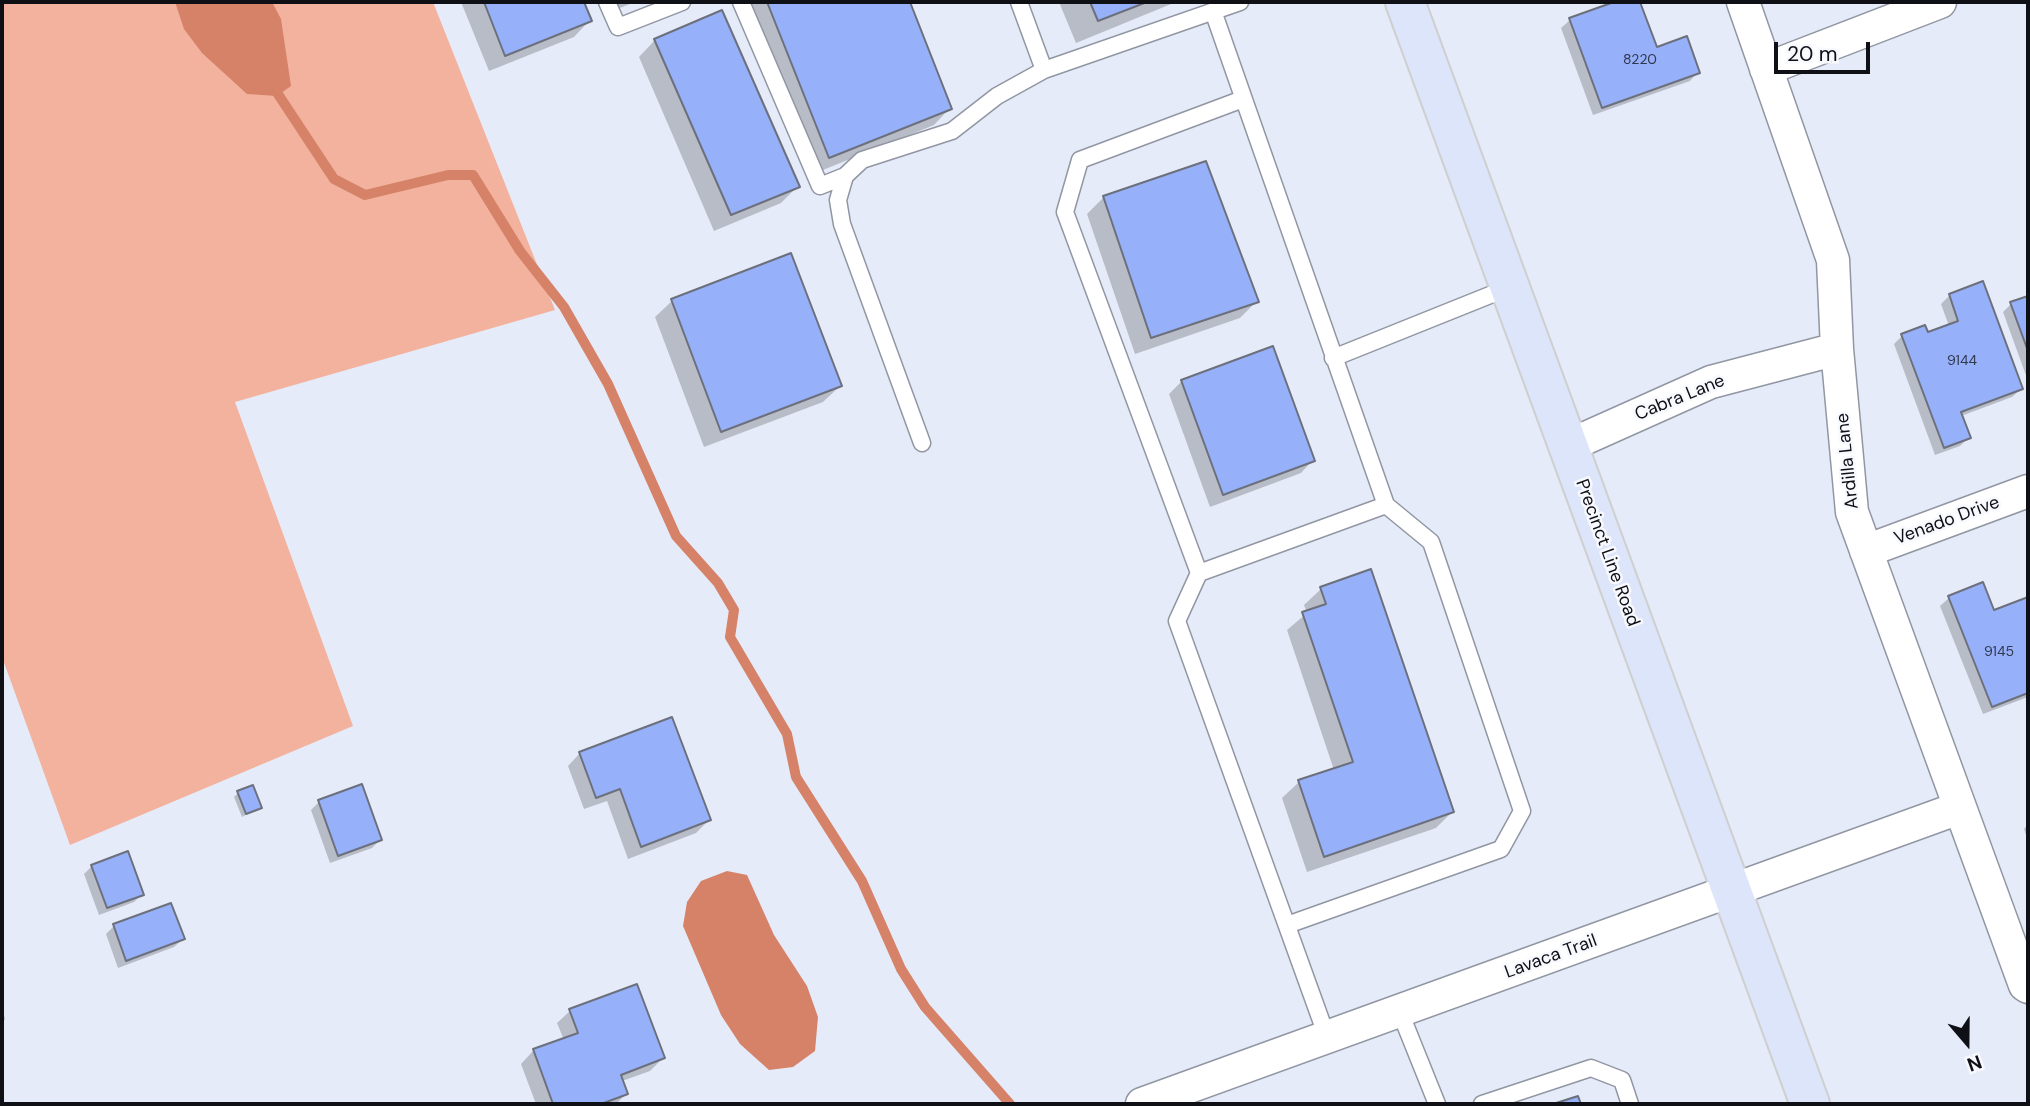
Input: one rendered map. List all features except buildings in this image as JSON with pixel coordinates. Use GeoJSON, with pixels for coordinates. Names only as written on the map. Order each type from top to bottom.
{"type":"FeatureCollection","features":[{"type":"Feature","properties":{"kind":"main road","name":"Precinct Line Road"},"geometry":{"type":"LineString","coordinates":[[1405,2],[1810,1104]]}},
{"type":"Feature","properties":{"kind":"street","name":"Ardilla Lane"},"geometry":{"type":"LineString","coordinates":[[1743,2],[1833,260],[1837,349],[1852,512],[1959,808],[2028,987]]}},
{"type":"Feature","properties":{"kind":"street"},"geometry":{"type":"LineString","coordinates":[[1766,69],[1940,2]]}},
{"type":"Feature","properties":{"kind":"street","name":"Cabra Lane"},"geometry":{"type":"LineString","coordinates":[[1568,446],[1711,382],[1837,349]]}},
{"type":"Feature","properties":{"kind":"street","name":"Venado Drive"},"geometry":{"type":"LineString","coordinates":[[1866,551],[2028,491]]}},
{"type":"Feature","properties":{"kind":"street","name":"Lavaca Trail"},"geometry":{"type":"LineString","coordinates":[[1142,1104],[1959,808]]}},
{"type":"Feature","properties":{"kind":"lane"},"geometry":{"type":"LineString","coordinates":[[607,2],[618,27],[682,2]]}},
{"type":"Feature","properties":{"kind":"lane"},"geometry":{"type":"LineString","coordinates":[[741,2],[820,186],[845,176],[862,160],[952,131],[997,96],[1044,70],[1240,2]]}},
{"type":"Feature","properties":{"kind":"lane"},"geometry":{"type":"LineString","coordinates":[[1019,2],[1044,70]]}},
{"type":"Feature","properties":{"kind":"lane"},"geometry":{"type":"LineString","coordinates":[[1213,11],[1386,505],[1431,542],[1522,811],[1501,849],[1287,925]]}},
{"type":"Feature","properties":{"kind":"lane"},"geometry":{"type":"LineString","coordinates":[[1243,99],[1080,160],[1065,212],[1199,573],[1177,621],[1328,1037]]}},
{"type":"Feature","properties":{"kind":"lane"},"geometry":{"type":"LineString","coordinates":[[845,176],[838,200],[842,224],[922,443]]}},
{"type":"Feature","properties":{"kind":"lane"},"geometry":{"type":"LineString","coordinates":[[1334,358],[1510,287]]}},
{"type":"Feature","properties":{"kind":"lane"},"geometry":{"type":"LineString","coordinates":[[1199,573],[1386,505]]}},
{"type":"Feature","properties":{"kind":"lane"},"geometry":{"type":"LineString","coordinates":[[1400,1012],[1437,1104]]}},
{"type":"Feature","properties":{"kind":"lane"},"geometry":{"type":"LineString","coordinates":[[1482,1104],[1591,1068],[1622,1080],[1630,1104]]}},
{"type":"Feature","properties":{"kind":"shaded area"},"geometry":{"type":"Polygon","coordinates":[[[2,2],[433,2],[555,310],[235,402],[353,726],[70,845],[2,657],[2,2]]]}},
{"type":"Feature","properties":{"kind":"shaded area"},"geometry":{"type":"Polygon","coordinates":[[[175,2],[272,2],[281,19],[291,86],[277,96],[247,94],[202,53],[184,29],[175,2]]]}},
{"type":"Feature","properties":{"kind":"shaded area"},"geometry":{"type":"Polygon","coordinates":[[[727,871],[747,875],[774,935],[807,986],[818,1017],[815,1051],[793,1067],[769,1070],[740,1044],[721,1015],[683,926],[687,902],[701,881],[727,871]]]}},
{"type":"Feature","properties":{"kind":"waterway"},"geometry":{"type":"LineString","coordinates":[[272,85],[334,179],[365,195],[448,175],[473,175],[520,251],[564,307],[608,384],[676,536],[718,583],[734,610],[730,637],[787,734],[796,777],[862,881],[901,969],[925,1007],[1010,1104]]}}]}
